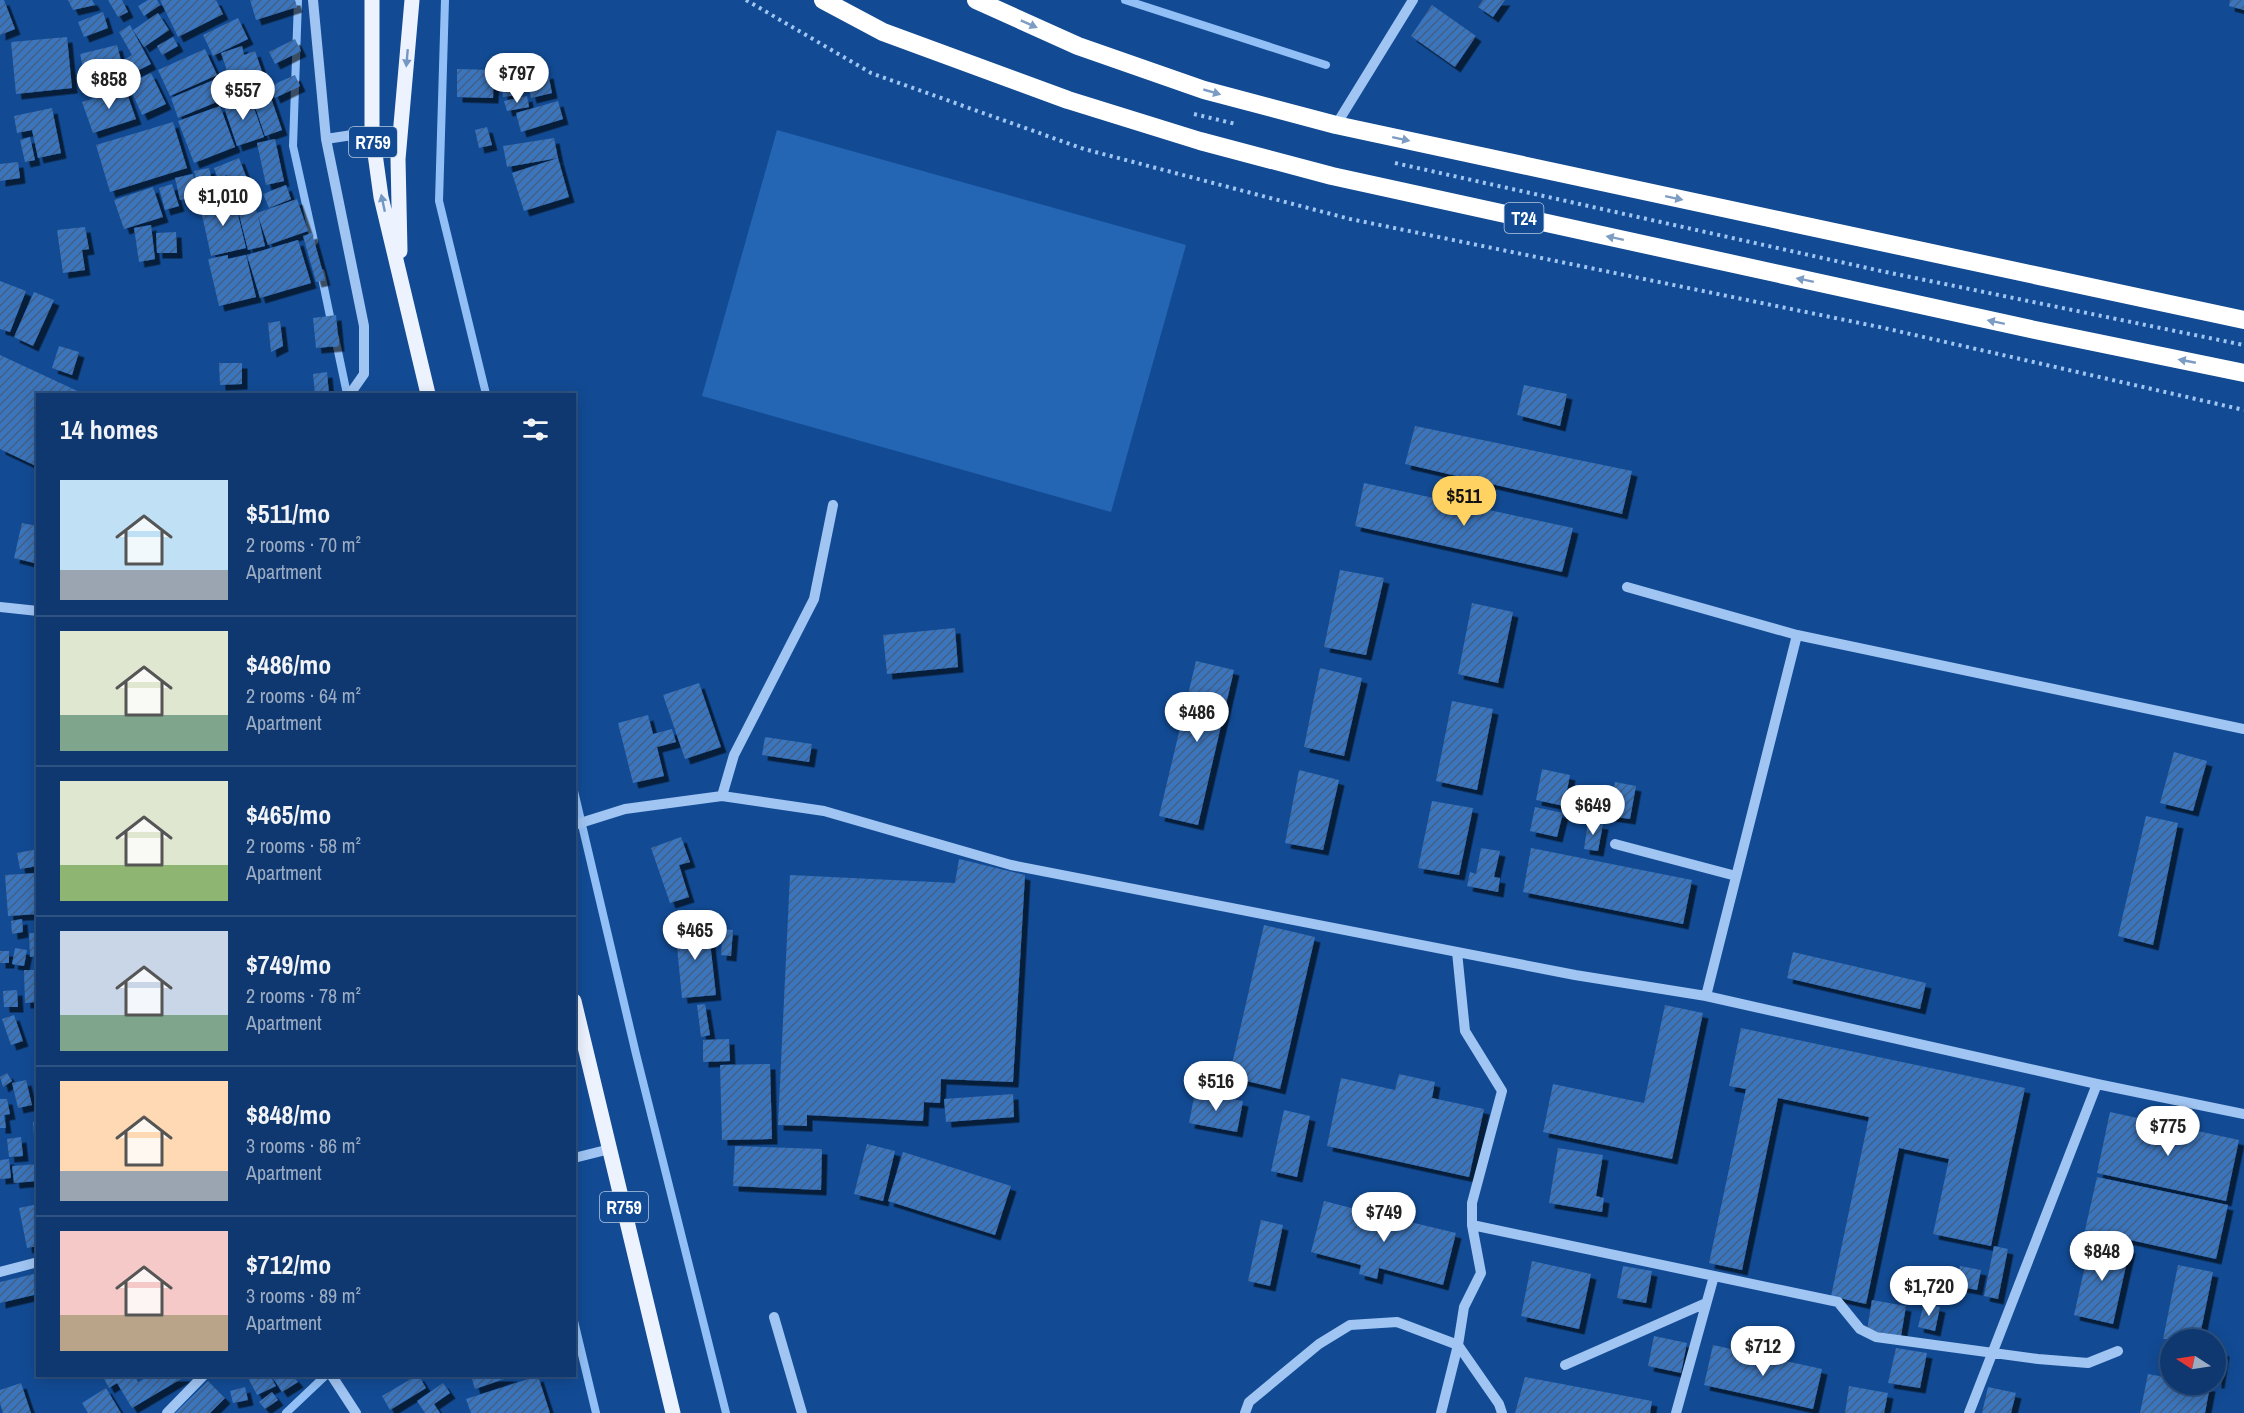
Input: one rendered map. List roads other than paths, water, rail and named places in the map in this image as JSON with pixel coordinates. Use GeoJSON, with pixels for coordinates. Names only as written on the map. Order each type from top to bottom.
{"type":"FeatureCollection","features":[{"type":"Feature","properties":{"kind":"highway","name":"T24"},"geometry":{"type":"LineString","coordinates":[[823,0],[883,32],[1068,100],[1200,141],[1321,173],[2035,330],[2244,373]]}},
{"type":"Feature","properties":{"kind":"highway"},"geometry":{"type":"LineString","coordinates":[[976,0],[1078,46],[1204,90],[1336,125],[2244,320]]}},
{"type":"Feature","properties":{"kind":"main road","name":"R759"},"geometry":{"type":"LineString","coordinates":[[372,0],[372,132],[381,197],[428,393]]}},
{"type":"Feature","properties":{"kind":"main road","name":"R759"},"geometry":{"type":"LineString","coordinates":[[401,281],[398,159],[412,0]]}},
{"type":"Feature","properties":{"kind":"main road","name":"R759"},"geometry":{"type":"LineString","coordinates":[[576,1009],[673,1413]]}},
{"type":"Feature","properties":{"kind":"street"},"geometry":{"type":"LineString","coordinates":[[313,0],[326,139],[364,326],[364,374],[351,393]]}},
{"type":"Feature","properties":{"kind":"street"},"geometry":{"type":"LineString","coordinates":[[1336,125],[1413,0]]}},
{"type":"Feature","properties":{"kind":"street"},"geometry":{"type":"LineString","coordinates":[[326,139],[372,132]]}},
{"type":"Feature","properties":{"kind":"street"},"geometry":{"type":"LineString","coordinates":[[722,796],[734,755],[814,599],[833,505]]}},
{"type":"Feature","properties":{"kind":"street"},"geometry":{"type":"LineString","coordinates":[[1627,587],[1797,635],[2244,729]]}},
{"type":"Feature","properties":{"kind":"street"},"geometry":{"type":"LineString","coordinates":[[0,607],[36,611]]}},
{"type":"Feature","properties":{"kind":"street"},"geometry":{"type":"LineString","coordinates":[[1706,996],[1797,635]]}},
{"type":"Feature","properties":{"kind":"street"},"geometry":{"type":"LineString","coordinates":[[576,824],[625,809],[722,796],[824,811],[1011,865],[1575,975],[1706,996],[2097,1084],[2244,1114]]}},
{"type":"Feature","properties":{"kind":"street"},"geometry":{"type":"LineString","coordinates":[[1615,844],[1736,876]]}},
{"type":"Feature","properties":{"kind":"street"},"geometry":{"type":"LineString","coordinates":[[1441,1413],[1458,1345],[1464,1307],[1481,1273],[1472,1225],[1472,1203],[1502,1091],[1465,1031],[1457,952]]}},
{"type":"Feature","properties":{"kind":"street"},"geometry":{"type":"LineString","coordinates":[[1969,1413],[2097,1084]]}},
{"type":"Feature","properties":{"kind":"street"},"geometry":{"type":"LineString","coordinates":[[576,1158],[610,1149]]}},
{"type":"Feature","properties":{"kind":"street"},"geometry":{"type":"LineString","coordinates":[[1472,1225],[1838,1302],[1860,1329],[1875,1337],[2088,1363],[2118,1352]]}},
{"type":"Feature","properties":{"kind":"street"},"geometry":{"type":"LineString","coordinates":[[0,1272],[36,1263]]}},
{"type":"Feature","properties":{"kind":"street"},"geometry":{"type":"LineString","coordinates":[[1676,1413],[1714,1276]]}},
{"type":"Feature","properties":{"kind":"street"},"geometry":{"type":"LineString","coordinates":[[1565,1365],[1706,1303]]}},
{"type":"Feature","properties":{"kind":"street"},"geometry":{"type":"LineString","coordinates":[[774,1317],[802,1413]]}},
{"type":"Feature","properties":{"kind":"street"},"geometry":{"type":"LineString","coordinates":[[1245,1413],[1249,1402],[1319,1344],[1350,1325],[1397,1322],[1458,1345],[1499,1404],[1502,1413]]}},
{"type":"Feature","properties":{"kind":"street"},"geometry":{"type":"LineString","coordinates":[[167,1413],[202,1377]]}},
{"type":"Feature","properties":{"kind":"street"},"geometry":{"type":"LineString","coordinates":[[333,1377],[356,1413]]}},
{"type":"Feature","properties":{"kind":"waterway"},"geometry":{"type":"LineString","coordinates":[[298,0],[293,146],[314,241]]}},
{"type":"Feature","properties":{"kind":"waterway"},"geometry":{"type":"LineString","coordinates":[[445,0],[439,201],[486,393]]}},
{"type":"Feature","properties":{"kind":"waterway"},"geometry":{"type":"LineString","coordinates":[[1125,0],[1326,65]]}},
{"type":"Feature","properties":{"kind":"waterway"},"geometry":{"type":"LineString","coordinates":[[321,273],[332,326]]}},
{"type":"Feature","properties":{"kind":"waterway"},"geometry":{"type":"LineString","coordinates":[[335,337],[347,393]]}},
{"type":"Feature","properties":{"kind":"waterway"},"geometry":{"type":"LineString","coordinates":[[576,799],[636,1054],[726,1413]]}},
{"type":"Feature","properties":{"kind":"waterway"},"geometry":{"type":"LineString","coordinates":[[576,1329],[596,1413]]}},
{"type":"Feature","properties":{"kind":"waterway"},"geometry":{"type":"LineString","coordinates":[[286,1413],[324,1377]]}}]}
